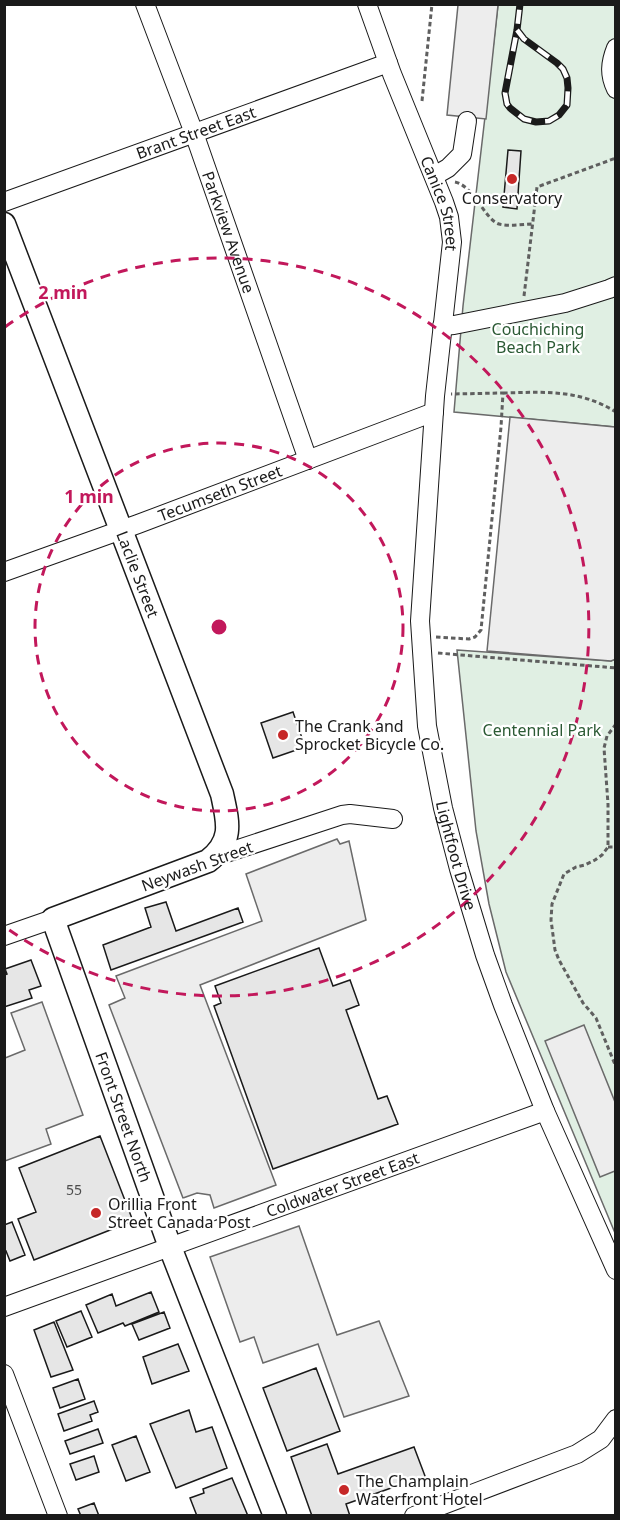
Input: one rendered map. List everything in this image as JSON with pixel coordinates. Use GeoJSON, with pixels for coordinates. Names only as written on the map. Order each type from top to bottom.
{"type":"FeatureCollection","features":[{"type":"Feature","properties":{"kind":"main road","name":"Laclie Street"},"geometry":{"type":"LineString","coordinates":[[4,224],[222,794],[228,824],[227,836],[223,846],[214,857]]}},
{"type":"Feature","properties":{"kind":"main road","name":"Neywash Street"},"geometry":{"type":"LineString","coordinates":[[53,919],[201,864],[214,857]]}},
{"type":"Feature","properties":{"kind":"main road","name":"Front Street North"},"geometry":{"type":"LineString","coordinates":[[53,919],[171,1247],[275,1515]]}},
{"type":"Feature","properties":{"kind":"street","name":"Parkview Avenue"},"geometry":{"type":"LineString","coordinates":[[145,4],[194,133],[308,460]]}},
{"type":"Feature","properties":{"kind":"street","name":"Canice Street"},"geometry":{"type":"LineString","coordinates":[[367,4],[388,63],[442,176],[449,217],[452,242],[434,412]]}},
{"type":"Feature","properties":{"kind":"street"},"geometry":{"type":"LineString","coordinates":[[615,48],[611,65],[611,79],[615,89]]}},
{"type":"Feature","properties":{"kind":"street","name":"Brant Street East"},"geometry":{"type":"LineString","coordinates":[[4,202],[388,63]]}},
{"type":"Feature","properties":{"kind":"street"},"geometry":{"type":"LineString","coordinates":[[442,176],[462,154],[467,122]]}},
{"type":"Feature","properties":{"kind":"street"},"geometry":{"type":"LineString","coordinates":[[442,326],[572,301],[615,286]]}},
{"type":"Feature","properties":{"kind":"street","name":"Tecumseth Street"},"geometry":{"type":"LineString","coordinates":[[4,572],[434,412]]}},
{"type":"Feature","properties":{"kind":"street","name":"Lightfoot Drive"},"geometry":{"type":"LineString","coordinates":[[434,412],[420,621],[427,726],[443,808],[467,901],[503,1005],[545,1111],[615,1270]]}},
{"type":"Feature","properties":{"kind":"street","name":"Neywash Street"},"geometry":{"type":"LineString","coordinates":[[214,857],[342,815],[393,819]]}},
{"type":"Feature","properties":{"kind":"street","name":"Neywash Street"},"geometry":{"type":"LineString","coordinates":[[4,936],[53,919]]}},
{"type":"Feature","properties":{"kind":"street","name":"Coldwater Street East"},"geometry":{"type":"LineString","coordinates":[[4,1307],[545,1111]]}},
{"type":"Feature","properties":{"kind":"street"},"geometry":{"type":"LineString","coordinates":[[4,1374],[57,1515]]}},
{"type":"Feature","properties":{"kind":"street"},"geometry":{"type":"LineString","coordinates":[[414,1515],[577,1454],[601,1439],[615,1419]]}},
{"type":"Feature","properties":{"kind":"path"},"geometry":{"type":"LineString","coordinates":[[421,108],[432,4]]}},
{"type":"Feature","properties":{"kind":"path"},"geometry":{"type":"LineString","coordinates":[[522,311],[537,187],[615,158]]}},
{"type":"Feature","properties":{"kind":"path"},"geometry":{"type":"LineString","coordinates":[[442,176],[464,185],[495,222],[508,225],[533,224]]}},
{"type":"Feature","properties":{"kind":"path"},"geometry":{"type":"LineString","coordinates":[[446,394],[561,392],[583,396],[615,412]]}},
{"type":"Feature","properties":{"kind":"path"},"geometry":{"type":"LineString","coordinates":[[433,639],[469,639],[475,637],[481,630],[503,393]]}},
{"type":"Feature","properties":{"kind":"path"},"geometry":{"type":"LineString","coordinates":[[434,653],[615,669]]}},
{"type":"Feature","properties":{"kind":"path"},"geometry":{"type":"LineString","coordinates":[[615,724],[607,736],[604,748],[608,847],[595,860],[564,874],[552,904],[551,920],[555,950],[559,960],[583,1003],[596,1018],[615,1068]]}},
{"type":"Feature","properties":{"kind":"path"},"geometry":{"type":"LineString","coordinates":[[608,847],[615,847]]}},
{"type":"Feature","properties":{"kind":"green space","name":"Couchiching Beach Park"},"geometry":{"type":"Polygon","coordinates":[[[498,5],[615,5],[615,427],[454,412],[463,306],[498,5]]]}},
{"type":"Feature","properties":{"kind":"green space","name":"Centennial Park"},"geometry":{"type":"Polygon","coordinates":[[[457,650],[611,661],[615,659],[615,1233],[506,972],[489,904],[476,831],[457,650]]]}},
{"type":"Feature","properties":{"kind":"shaded area"},"geometry":{"type":"Polygon","coordinates":[[[458,5],[498,5],[486,119],[447,115],[458,5]]]}},
{"type":"Feature","properties":{"kind":"shaded area"},"geometry":{"type":"Polygon","coordinates":[[[510,417],[615,427],[616,659],[611,661],[487,651],[510,417]]]}},
{"type":"Feature","properties":{"kind":"shaded area"},"geometry":{"type":"Polygon","coordinates":[[[337,839],[340,844],[349,841],[366,920],[200,985],[276,1185],[214,1208],[210,1195],[197,1193],[183,1198],[109,1005],[125,998],[116,976],[262,921],[246,874],[337,839]]]}},
{"type":"Feature","properties":{"kind":"shaded area"},"geometry":{"type":"Polygon","coordinates":[[[42,1002],[83,1115],[46,1129],[51,1144],[5,1161],[5,1058],[25,1050],[11,1013],[42,1002]]]}},
{"type":"Feature","properties":{"kind":"shaded area"},"geometry":{"type":"Polygon","coordinates":[[[584,1025],[615,1102],[615,1171],[600,1177],[545,1041],[584,1025]]]}},
{"type":"Feature","properties":{"kind":"shaded area"},"geometry":{"type":"Polygon","coordinates":[[[299,1226],[337,1335],[379,1321],[409,1396],[344,1417],[318,1344],[263,1363],[254,1337],[240,1342],[210,1257],[299,1226]]]}},
{"type":"Feature","properties":{"kind":"building","name":"Conservatory"},"geometry":{"type":"Polygon","coordinates":[[[508,150],[521,151],[517,209],[503,207],[508,150]]]}},
{"type":"Feature","properties":{"kind":"building","name":"The Crank and Sprocket Bicycle Co."},"geometry":{"type":"Polygon","coordinates":[[[293,712],[305,747],[273,758],[261,723],[293,712]]]}},
{"type":"Feature","properties":{"kind":"building"},"geometry":{"type":"Polygon","coordinates":[[[166,902],[176,931],[238,908],[243,922],[111,970],[103,945],[151,927],[145,908],[166,902]]]}},
{"type":"Feature","properties":{"kind":"building"},"geometry":{"type":"Polygon","coordinates":[[[319,948],[333,986],[350,980],[359,1005],[346,1010],[378,1099],[387,1096],[398,1124],[273,1169],[214,1006],[221,1003],[215,986],[319,948]]]}},
{"type":"Feature","properties":{"kind":"building"},"geometry":{"type":"Polygon","coordinates":[[[31,960],[41,986],[29,990],[32,998],[4,1007],[4,975],[7,974],[5,969],[31,960]]]}},
{"type":"Feature","properties":{"kind":"building"},"geometry":{"type":"Polygon","coordinates":[[[100,1136],[133,1221],[34,1260],[18,1219],[36,1212],[19,1168],[100,1136]]]}},
{"type":"Feature","properties":{"kind":"building"},"geometry":{"type":"Polygon","coordinates":[[[12,1222],[25,1255],[10,1261],[6,1251],[4,1252],[4,1225],[12,1222]]]}},
{"type":"Feature","properties":{"kind":"building"},"geometry":{"type":"Polygon","coordinates":[[[151,1292],[159,1312],[125,1326],[123,1323],[98,1333],[86,1305],[112,1294],[116,1306],[151,1292]]]}},
{"type":"Feature","properties":{"kind":"building"},"geometry":{"type":"Polygon","coordinates":[[[81,1311],[92,1337],[67,1347],[56,1321],[81,1311]]]}},
{"type":"Feature","properties":{"kind":"building"},"geometry":{"type":"Polygon","coordinates":[[[164,1312],[170,1328],[139,1340],[132,1324],[164,1312]]]}},
{"type":"Feature","properties":{"kind":"building"},"geometry":{"type":"Polygon","coordinates":[[[54,1322],[73,1370],[51,1377],[34,1330],[54,1322]]]}},
{"type":"Feature","properties":{"kind":"building"},"geometry":{"type":"Polygon","coordinates":[[[178,1344],[189,1371],[152,1384],[143,1357],[178,1344]]]}},
{"type":"Feature","properties":{"kind":"building"},"geometry":{"type":"Polygon","coordinates":[[[316,1368],[340,1431],[287,1451],[263,1388],[316,1368]]]}},
{"type":"Feature","properties":{"kind":"building"},"geometry":{"type":"Polygon","coordinates":[[[78,1379],[85,1399],[60,1408],[53,1388],[78,1379]]]}},
{"type":"Feature","properties":{"kind":"building"},"geometry":{"type":"Polygon","coordinates":[[[94,1401],[98,1412],[90,1415],[92,1421],[64,1431],[58,1414],[94,1401]]]}},
{"type":"Feature","properties":{"kind":"building"},"geometry":{"type":"Polygon","coordinates":[[[189,1410],[196,1432],[212,1427],[227,1468],[176,1488],[150,1424],[189,1410]]]}},
{"type":"Feature","properties":{"kind":"building"},"geometry":{"type":"Polygon","coordinates":[[[98,1429],[103,1443],[70,1454],[65,1441],[98,1429]]]}},
{"type":"Feature","properties":{"kind":"building"},"geometry":{"type":"Polygon","coordinates":[[[136,1436],[150,1472],[126,1481],[112,1445],[136,1436]]]}},
{"type":"Feature","properties":{"kind":"building","name":"The Champlain Waterfront Hotel"},"geometry":{"type":"Polygon","coordinates":[[[327,1444],[338,1474],[414,1447],[425,1476],[346,1504],[350,1516],[312,1516],[291,1457],[327,1444]]]}},
{"type":"Feature","properties":{"kind":"building"},"geometry":{"type":"Polygon","coordinates":[[[94,1456],[99,1472],[76,1480],[70,1464],[94,1456]]]}},
{"type":"Feature","properties":{"kind":"building"},"geometry":{"type":"Polygon","coordinates":[[[232,1478],[248,1516],[197,1516],[190,1498],[204,1493],[203,1489],[232,1478]]]}},
{"type":"Feature","properties":{"kind":"building"},"geometry":{"type":"Polygon","coordinates":[[[94,1503],[99,1516],[81,1516],[78,1509],[94,1503]]]}},
{"type":"Feature","properties":{"kind":"railway"},"geometry":{"type":"LineString","coordinates":[[517,30],[524,39],[557,63],[567,78],[567,105],[559,115],[549,121],[536,122],[524,119],[507,104],[505,93],[520,4]]}},
{"type":"Feature","properties":{"kind":"place","name":"Conservatory"},"geometry":{"type":"Point","coordinates":[512,179]}},
{"type":"Feature","properties":{"kind":"place","name":"The Crank and Sprocket Bicycle Co."},"geometry":{"type":"Point","coordinates":[283,735]}},
{"type":"Feature","properties":{"kind":"place","name":"Orillia Front Street Canada Post"},"geometry":{"type":"Point","coordinates":[96,1213]}},
{"type":"Feature","properties":{"kind":"place","name":"The Champlain Waterfront Hotel"},"geometry":{"type":"Point","coordinates":[344,1490]}}]}
